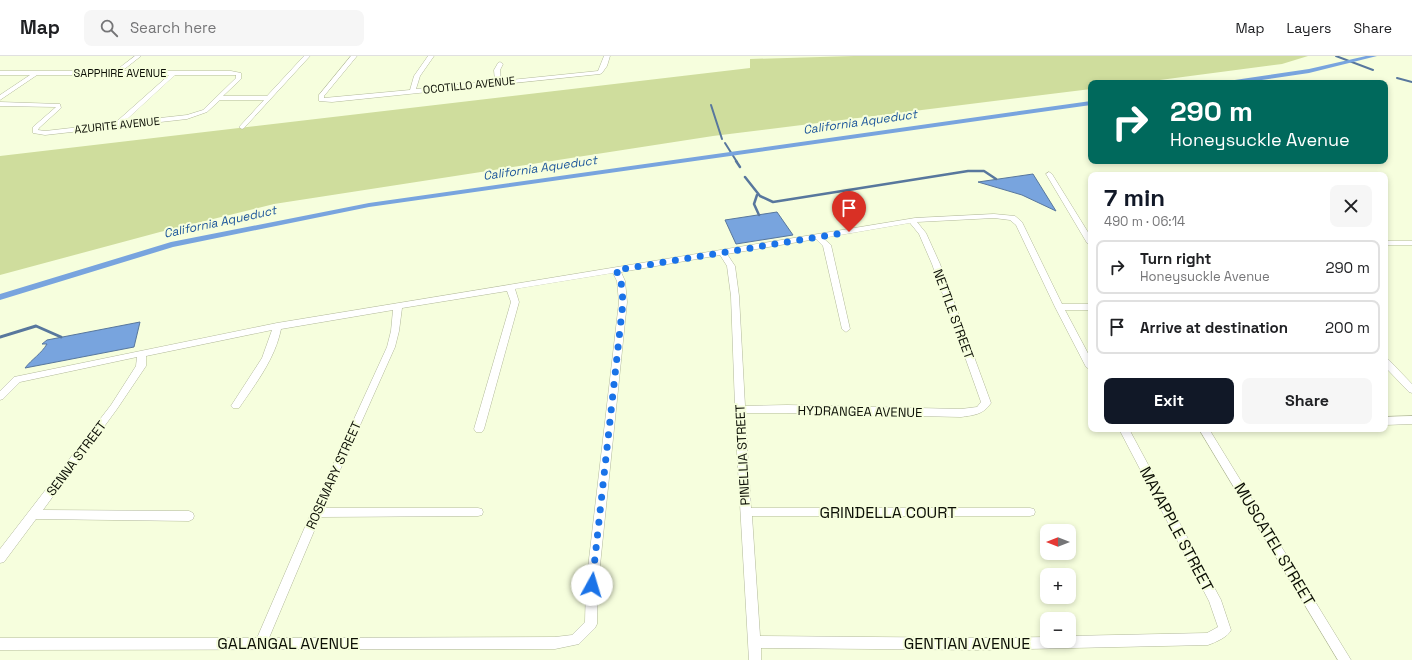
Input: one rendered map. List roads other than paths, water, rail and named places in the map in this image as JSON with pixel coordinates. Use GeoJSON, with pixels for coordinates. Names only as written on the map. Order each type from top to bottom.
{"type":"FeatureCollection","features":[{"type":"Feature","properties":{"kind":"street"},"geometry":{"type":"LineString","coordinates":[[116,73],[138,56]]}},
{"type":"Feature","properties":{"kind":"street"},"geometry":{"type":"LineString","coordinates":[[242,127],[307,56]]}},
{"type":"Feature","properties":{"kind":"street","name":"OCOTILLO AVENUE"},"geometry":{"type":"LineString","coordinates":[[354,56],[321,96],[321,100],[600,72],[604,66],[607,56]]}},
{"type":"Feature","properties":{"kind":"street"},"geometry":{"type":"LineString","coordinates":[[414,91],[417,76],[431,56]]}},
{"type":"Feature","properties":{"kind":"street"},"geometry":{"type":"LineString","coordinates":[[498,82],[498,70],[500,64]]}},
{"type":"Feature","properties":{"kind":"street","name":"SAPPHIRE AVENUE"},"geometry":{"type":"LineString","coordinates":[[0,73],[240,74],[239,78],[219,98]]}},
{"type":"Feature","properties":{"kind":"street"},"geometry":{"type":"LineString","coordinates":[[0,98],[36,73]]}},
{"type":"Feature","properties":{"kind":"street"},"geometry":{"type":"LineString","coordinates":[[118,124],[174,73]]}},
{"type":"Feature","properties":{"kind":"street"},"geometry":{"type":"LineString","coordinates":[[219,98],[269,98]]}},
{"type":"Feature","properties":{"kind":"street","name":"AZURITE AVENUE"},"geometry":{"type":"LineString","coordinates":[[0,104],[58,105],[59,107],[36,127],[35,132],[45,133],[199,114],[219,98]]}},
{"type":"Feature","properties":{"kind":"street"},"geometry":{"type":"LineString","coordinates":[[1049,174],[1088,238]]}},
{"type":"Feature","properties":{"kind":"street"},"geometry":{"type":"LineString","coordinates":[[0,397],[17,378],[277,326],[912,221],[994,216],[1012,218],[1019,224],[1059,307],[1088,361]]}},
{"type":"Feature","properties":{"kind":"street","name":"NETTLE STREET"},"geometry":{"type":"LineString","coordinates":[[912,221],[922,233],[936,264],[986,403],[980,410]]}},
{"type":"Feature","properties":{"kind":"street"},"geometry":{"type":"LineString","coordinates":[[818,237],[827,245],[846,329]]}},
{"type":"Feature","properties":{"kind":"street"},"geometry":{"type":"LineString","coordinates":[[1388,243],[1412,243]]}},
{"type":"Feature","properties":{"kind":"street","name":"PINELLIA STREET"},"geometry":{"type":"LineString","coordinates":[[722,252],[731,266],[735,296],[740,410],[755,660]]}},
{"type":"Feature","properties":{"kind":"street","name":"GALANGAL AVENUE"},"geometry":{"type":"LineString","coordinates":[[0,644],[554,643],[575,640],[591,624],[592,585],[623,302],[621,281],[616,270]]}},
{"type":"Feature","properties":{"kind":"street"},"geometry":{"type":"LineString","coordinates":[[479,429],[516,302],[510,287]]}},
{"type":"Feature","properties":{"kind":"street","name":"ROSEMARY STREET"},"geometry":{"type":"LineString","coordinates":[[261,643],[316,513],[391,347],[396,326],[398,306]]}},
{"type":"Feature","properties":{"kind":"street"},"geometry":{"type":"LineString","coordinates":[[1059,307],[1088,307]]}},
{"type":"Feature","properties":{"kind":"street"},"geometry":{"type":"LineString","coordinates":[[236,406],[269,353],[276,337],[277,326]]}},
{"type":"Feature","properties":{"kind":"street","name":"SENNA STREET"},"geometry":{"type":"LineString","coordinates":[[0,558],[114,408],[141,366],[142,353]]}},
{"type":"Feature","properties":{"kind":"street"},"geometry":{"type":"LineString","coordinates":[[1388,364],[1412,390]]}},
{"type":"Feature","properties":{"kind":"street","name":"HYDRANGEA AVENUE"},"geometry":{"type":"LineString","coordinates":[[740,410],[787,409],[961,413],[980,410]]}},
{"type":"Feature","properties":{"kind":"street"},"geometry":{"type":"LineString","coordinates":[[1388,420],[1412,420]]}},
{"type":"Feature","properties":{"kind":"street","name":"MAYAPPLE STREET"},"geometry":{"type":"LineString","coordinates":[[1126,432],[1215,600],[1225,630]]}},
{"type":"Feature","properties":{"kind":"street","name":"MUSCATEL STREET"},"geometry":{"type":"LineString","coordinates":[[1206,432],[1345,660]]}},
{"type":"Feature","properties":{"kind":"street"},"geometry":{"type":"LineString","coordinates":[[316,513],[478,512]]}},
{"type":"Feature","properties":{"kind":"street","name":"GRINDELLA COURT"},"geometry":{"type":"LineString","coordinates":[[746,512],[1030,512]]}},
{"type":"Feature","properties":{"kind":"street"},"geometry":{"type":"LineString","coordinates":[[33,514],[189,516]]}},
{"type":"Feature","properties":{"kind":"street","name":"GENTIAN AVENUE"},"geometry":{"type":"LineString","coordinates":[[754,642],[983,644],[1208,639],[1225,630]]}},
{"type":"Feature","properties":{"kind":"water"},"geometry":{"type":"Polygon","coordinates":[[[1033,174],[1056,211],[1022,195],[978,182],[1033,174]]]}},
{"type":"Feature","properties":{"kind":"water"},"geometry":{"type":"Polygon","coordinates":[[[777,212],[793,235],[736,244],[725,220],[777,212]]]}},
{"type":"Feature","properties":{"kind":"water"},"geometry":{"type":"Polygon","coordinates":[[[140,322],[134,347],[25,368],[45,348],[47,344],[42,344],[47,340],[140,322]]]}},
{"type":"Feature","properties":{"kind":"waterway","name":"California Aqueduct"},"geometry":{"type":"LineString","coordinates":[[1336,56],[1373,70]]}},
{"type":"Feature","properties":{"kind":"waterway","name":"California Aqueduct"},"geometry":{"type":"LineString","coordinates":[[1248,80],[1309,71],[1374,56]]}},
{"type":"Feature","properties":{"kind":"waterway"},"geometry":{"type":"LineString","coordinates":[[1397,78],[1412,82]]}},
{"type":"Feature","properties":{"kind":"waterway","name":"California Aqueduct"},"geometry":{"type":"LineString","coordinates":[[0,297],[171,245],[369,205],[1088,103]]}},
{"type":"Feature","properties":{"kind":"waterway"},"geometry":{"type":"LineString","coordinates":[[711,105],[722,139]]}},
{"type":"Feature","properties":{"kind":"waterway","name":"California Aqueduct"},"geometry":{"type":"LineString","coordinates":[[725,143],[737,162]]}},
{"type":"Feature","properties":{"kind":"waterway"},"geometry":{"type":"LineString","coordinates":[[736,161],[740,167]]}},
{"type":"Feature","properties":{"kind":"waterway"},"geometry":{"type":"LineString","coordinates":[[745,177],[760,196],[773,202],[968,171],[984,171],[996,179]]}},
{"type":"Feature","properties":{"kind":"waterway"},"geometry":{"type":"LineString","coordinates":[[757,195],[754,204],[759,215]]}},
{"type":"Feature","properties":{"kind":"waterway"},"geometry":{"type":"LineString","coordinates":[[0,337],[36,326],[61,337]]}}]}
